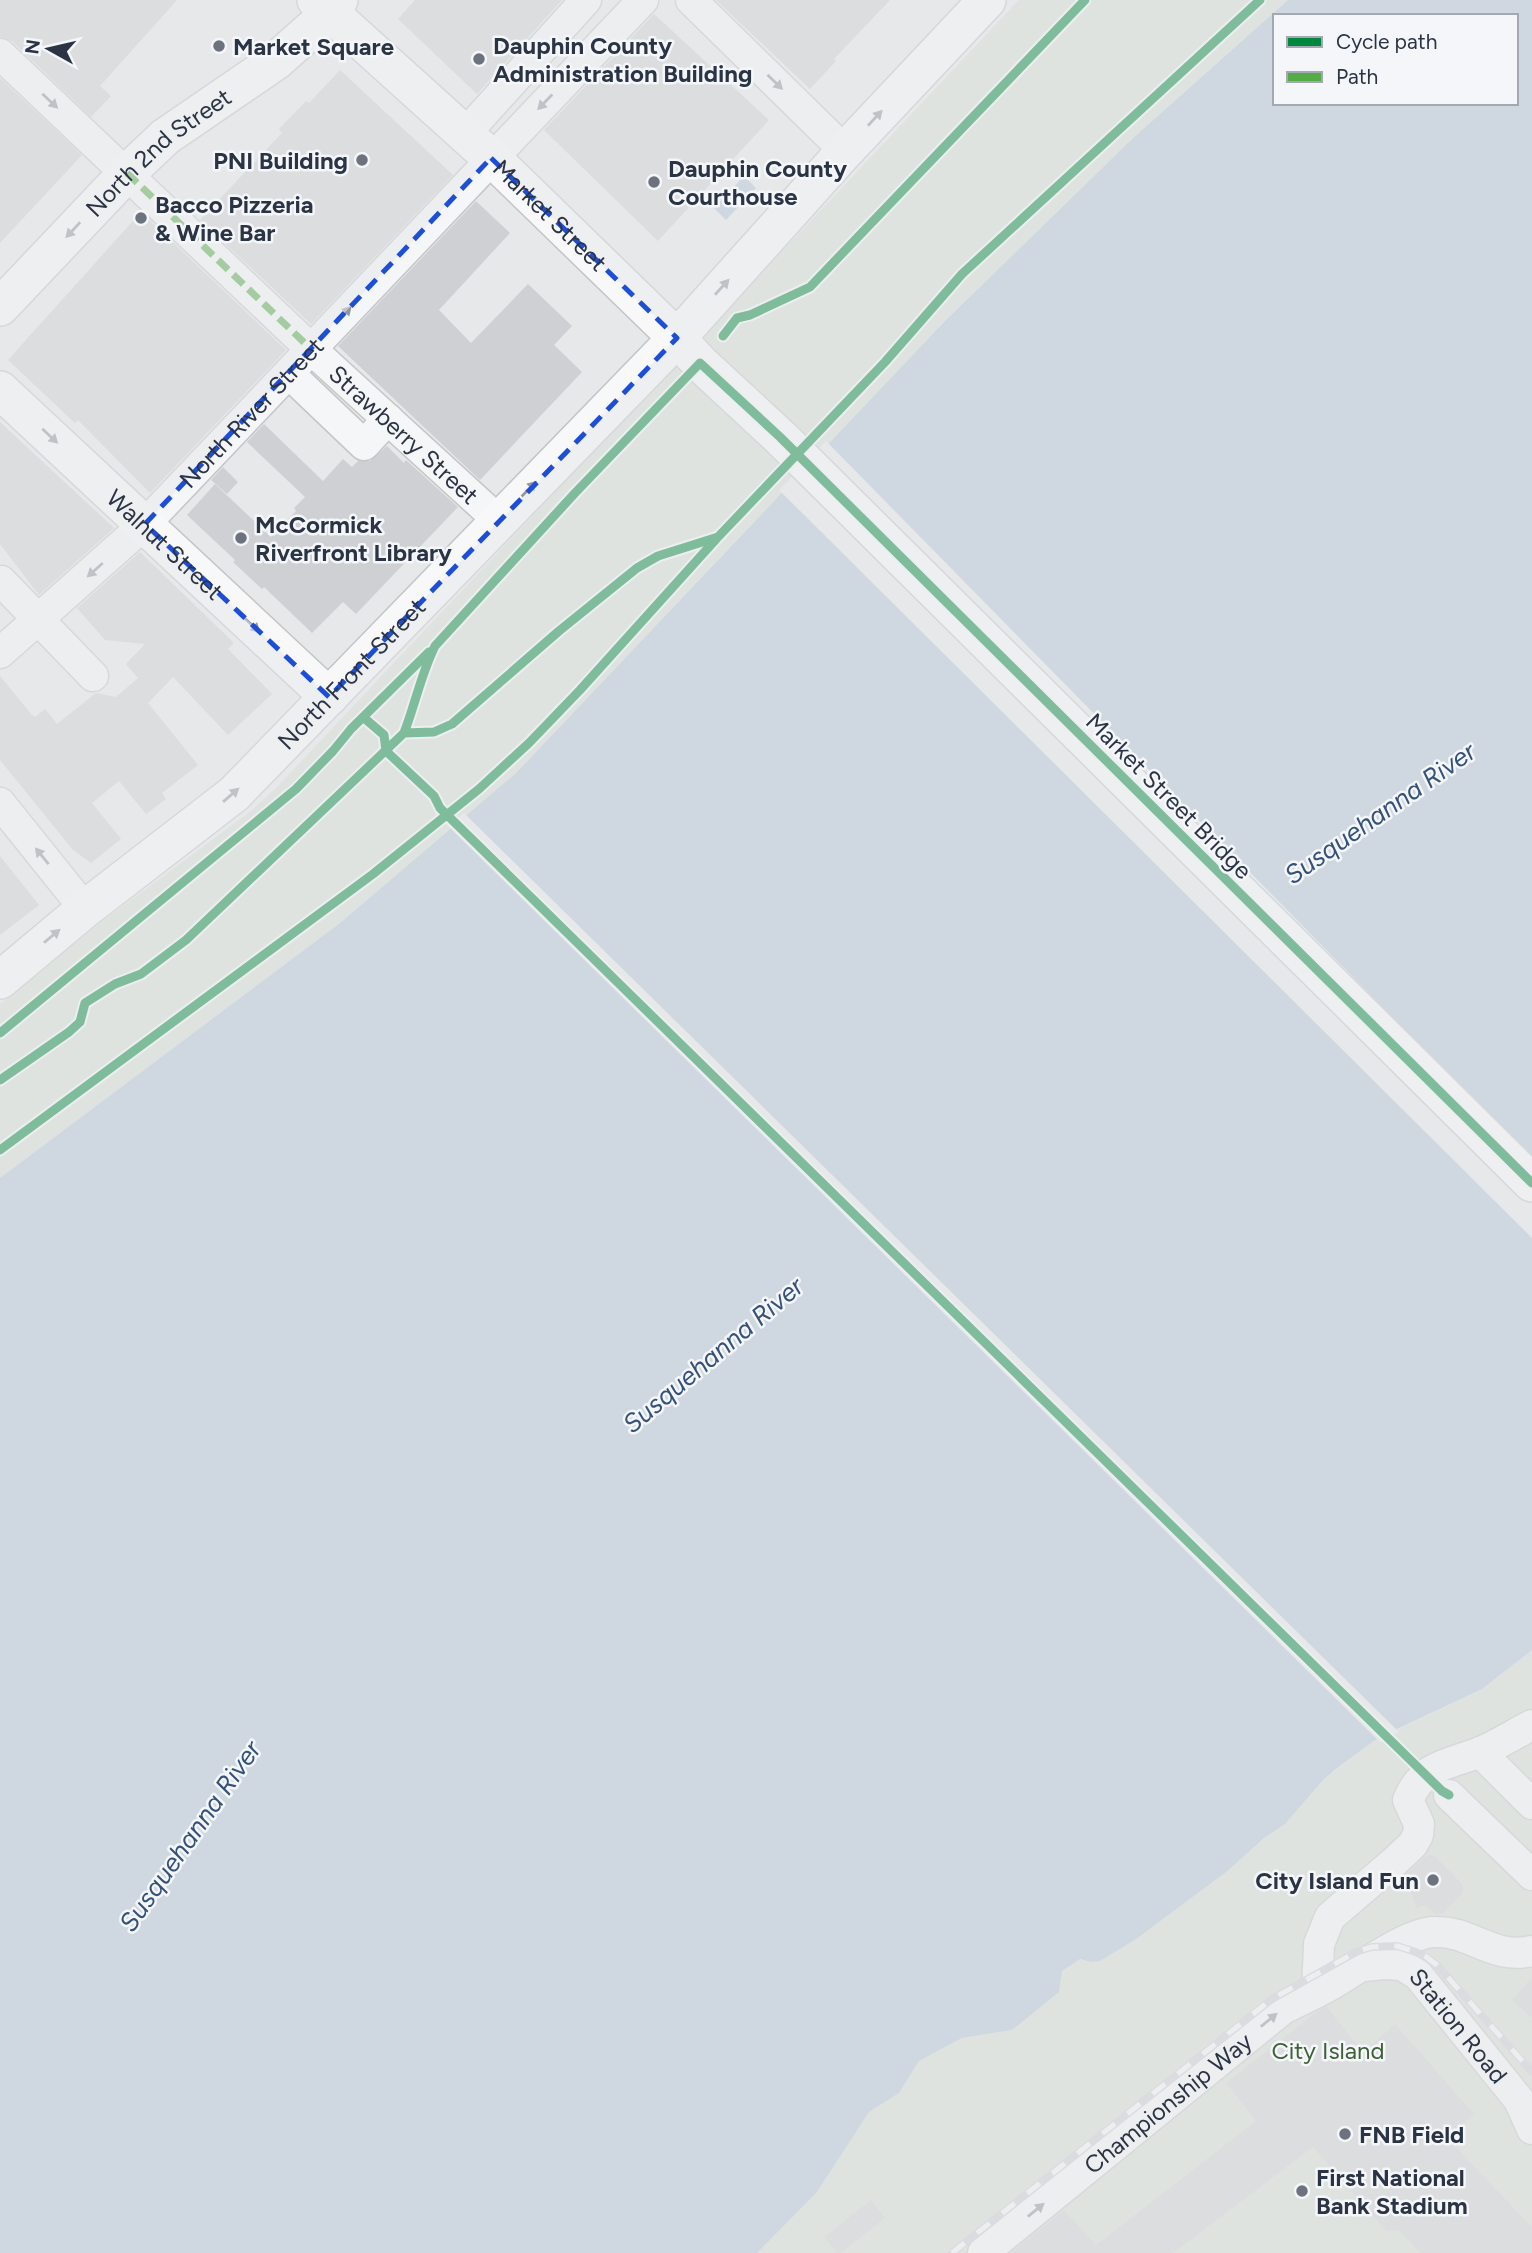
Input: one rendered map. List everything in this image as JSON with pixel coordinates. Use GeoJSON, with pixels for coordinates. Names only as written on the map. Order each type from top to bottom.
{"type":"FeatureCollection","features":[{"type":"Feature","properties":{"kind":"main road","name":"North Front Street"},"geometry":{"type":"LineString","coordinates":[[0,980],[85,909],[234,794],[677,338],[845,151],[987,0]]}},
{"type":"Feature","properties":{"kind":"main road","name":"Market Street"},"geometry":{"type":"LineString","coordinates":[[328,4],[780,437]]}},
{"type":"Feature","properties":{"kind":"main road","name":"North 2nd Street"},"geometry":{"type":"LineString","coordinates":[[0,307],[127,173],[165,137],[276,61],[328,4]]}},
{"type":"Feature","properties":{"kind":"main road","name":"Walnut Street"},"geometry":{"type":"LineString","coordinates":[[0,390],[329,697]]}},
{"type":"Feature","properties":{"kind":"main road","name":"Market Street Bridge"},"geometry":{"type":"LineString","coordinates":[[780,437],[1532,1183]]}},
{"type":"Feature","properties":{"kind":"street"},"geometry":{"type":"LineString","coordinates":[[478,146],[586,0]]}},
{"type":"Feature","properties":{"kind":"street"},"geometry":{"type":"LineString","coordinates":[[478,146],[643,0]]}},
{"type":"Feature","properties":{"kind":"street"},"geometry":{"type":"LineString","coordinates":[[691,0],[845,151]]}},
{"type":"Feature","properties":{"kind":"street"},"geometry":{"type":"LineString","coordinates":[[0,54],[127,173]]}},
{"type":"Feature","properties":{"kind":"street","name":"North River Street"},"geometry":{"type":"LineString","coordinates":[[0,653],[145,524],[311,349],[478,146]]}},
{"type":"Feature","properties":{"kind":"street","name":"Strawberry Street"},"geometry":{"type":"LineString","coordinates":[[127,173],[311,349],[498,520]]}},
{"type":"Feature","properties":{"kind":"street"},"geometry":{"type":"LineString","coordinates":[[302,385],[364,445],[388,419]]}},
{"type":"Feature","properties":{"kind":"street"},"geometry":{"type":"LineString","coordinates":[[1,581],[93,676]]}},
{"type":"Feature","properties":{"kind":"street"},"geometry":{"type":"LineString","coordinates":[[0,803],[85,909]]}},
{"type":"Feature","properties":{"kind":"street"},"geometry":{"type":"LineString","coordinates":[[1317,1992],[1320,1944],[1330,1917],[1393,1863],[1413,1844],[1418,1835],[1419,1824],[1408,1800],[1414,1787],[1436,1766],[1480,1752],[1532,1725]]}},
{"type":"Feature","properties":{"kind":"street"},"geometry":{"type":"LineString","coordinates":[[1480,1752],[1532,1804]]}},
{"type":"Feature","properties":{"kind":"street"},"geometry":{"type":"LineString","coordinates":[[1449,1795],[1532,1875]]}},
{"type":"Feature","properties":{"kind":"street","name":"Championship Way"},"geometry":{"type":"LineString","coordinates":[[983,2253],[1283,2009],[1405,1942],[1430,1932],[1455,1933],[1497,1951],[1520,1954],[1532,1951]]}},
{"type":"Feature","properties":{"kind":"street","name":"Station Road"},"geometry":{"type":"LineString","coordinates":[[1361,1967],[1402,1965],[1418,1975],[1519,2100],[1532,2129]]}},
{"type":"Feature","properties":{"kind":"highlighted area"},"geometry":{"type":"Polygon","coordinates":[[[491,158],[677,338],[329,697],[145,524],[491,158]]]}},
{"type":"Feature","properties":{"kind":"green space"},"geometry":{"type":"Polygon","coordinates":[[[1019,0],[1288,0],[1132,139],[944,322],[516,773],[340,923],[0,1178],[0,1004],[100,923],[251,811],[277,787],[1019,0]]]}},
{"type":"Feature","properties":{"kind":"green space","name":"City Island"},"geometry":{"type":"Polygon","coordinates":[[[1532,1650],[1532,2253],[757,2253],[817,2192],[869,2112],[899,2093],[919,2061],[962,2038],[1012,2030],[1073,1962],[1079,1959],[1090,1962],[1285,1824],[1323,1780],[1374,1741],[1482,1689],[1532,1650]]]}},
{"type":"Feature","properties":{"kind":"water","name":"Susquehanna River"},"geometry":{"type":"Polygon","coordinates":[[[1288,0],[1532,0],[1532,1650],[1482,1689],[1374,1741],[1323,1780],[1285,1824],[1136,1939],[1100,1961],[1080,1959],[1062,1971],[1059,1992],[1012,2030],[962,2038],[919,2061],[899,2093],[869,2112],[817,2192],[757,2253],[0,2253],[0,1178],[340,923],[516,773],[944,322],[1132,139],[1288,0]]]}},
{"type":"Feature","properties":{"kind":"water"},"geometry":{"type":"Polygon","coordinates":[[[744,176],[756,188],[726,220],[714,208],[744,176]]]}},
{"type":"Feature","properties":{"kind":"pier"},"geometry":{"type":"Polygon","coordinates":[[[826,441],[1414,1039],[1532,1155],[1532,1238],[779,490],[826,441]]]}},
{"type":"Feature","properties":{"kind":"pier"},"geometry":{"type":"Polygon","coordinates":[[[464,813],[1399,1732],[1380,1742],[448,826],[464,813]]]}},
{"type":"Feature","properties":{"kind":"building"},"geometry":{"type":"Polygon","coordinates":[[[0,0],[177,0],[100,86],[111,96],[91,117],[12,41],[0,37],[0,0]]]}},
{"type":"Feature","properties":{"kind":"building","name":"Dauphin County Administration Building"},"geometry":{"type":"Polygon","coordinates":[[[415,0],[562,0],[477,94],[398,19],[415,0]]]}},
{"type":"Feature","properties":{"kind":"building"},"geometry":{"type":"Polygon","coordinates":[[[716,0],[890,0],[834,59],[836,61],[810,89],[716,0]]]}},
{"type":"Feature","properties":{"kind":"building","name":"Dauphin County Courthouse"},"geometry":{"type":"Polygon","coordinates":[[[654,14],[769,120],[658,241],[544,130],[654,14]]]}},
{"type":"Feature","properties":{"kind":"building"},"geometry":{"type":"Polygon","coordinates":[[[340,70],[453,175],[311,324],[200,220],[282,133],[279,129],[306,101],[309,103],[340,70]]]}},
{"type":"Feature","properties":{"kind":"building"},"geometry":{"type":"Polygon","coordinates":[[[0,78],[82,155],[0,243],[0,78]]]}},
{"type":"Feature","properties":{"kind":"building"},"geometry":{"type":"Polygon","coordinates":[[[476,201],[510,233],[439,310],[471,343],[528,284],[572,326],[554,345],[582,372],[480,480],[338,346],[476,201]]]}},
{"type":"Feature","properties":{"kind":"building"},"geometry":{"type":"Polygon","coordinates":[[[141,212],[286,350],[150,493],[78,420],[75,423],[8,360],[141,212]]]}},
{"type":"Feature","properties":{"kind":"building"},"geometry":{"type":"Polygon","coordinates":[[[0,422],[114,528],[39,595],[0,544],[0,422]]]}},
{"type":"Feature","properties":{"kind":"building"},"geometry":{"type":"Polygon","coordinates":[[[264,424],[323,481],[343,459],[352,467],[358,461],[370,461],[387,446],[458,507],[356,614],[343,602],[312,633],[264,587],[262,589],[233,562],[235,560],[187,515],[215,484],[271,537],[296,511],[294,508],[305,497],[247,442],[264,424]]]}},
{"type":"Feature","properties":{"kind":"building"},"geometry":{"type":"Polygon","coordinates":[[[223,467],[238,482],[227,494],[211,480],[223,467]]]}},
{"type":"Feature","properties":{"kind":"building"},"geometry":{"type":"Polygon","coordinates":[[[140,552],[234,643],[228,649],[272,694],[228,735],[173,677],[148,703],[198,765],[162,793],[166,799],[146,814],[119,781],[92,803],[121,839],[91,863],[73,850],[0,760],[0,676],[31,714],[35,717],[45,709],[57,724],[96,693],[116,697],[138,678],[126,664],[145,644],[105,640],[77,608],[140,552]]]}},
{"type":"Feature","properties":{"kind":"building"},"geometry":{"type":"Polygon","coordinates":[[[0,856],[39,905],[0,935],[0,856]]]}},
{"type":"Feature","properties":{"kind":"building","name":"City Island Fun"},"geometry":{"type":"Polygon","coordinates":[[[1430,1855],[1436,1857],[1463,1885],[1463,1893],[1442,1914],[1435,1914],[1426,1905],[1416,1908],[1406,1875],[1430,1855]]]}},
{"type":"Feature","properties":{"kind":"building"},"geometry":{"type":"Polygon","coordinates":[[[1532,1977],[1532,2018],[1512,2000],[1532,1977]]]}},
{"type":"Feature","properties":{"kind":"building","name":"FNB Field"},"geometry":{"type":"Polygon","coordinates":[[[1327,2007],[1363,2053],[1395,2024],[1474,2114],[1447,2138],[1532,2227],[1532,2253],[1420,2253],[1399,2230],[1386,2231],[1313,2147],[1173,2253],[1011,2253],[1064,2210],[1096,2245],[1256,2121],[1226,2083],[1318,2011],[1327,2007]]]}},
{"type":"Feature","properties":{"kind":"building"},"geometry":{"type":"Polygon","coordinates":[[[871,2200],[885,2218],[841,2253],[837,2253],[824,2237],[871,2200]]]}},
{"type":"Feature","properties":{"kind":"railway"},"geometry":{"type":"LineString","coordinates":[[952,2253],[1272,1999],[1358,1951],[1372,1947],[1397,1946],[1425,1956],[1437,1965],[1532,2072]]}},
{"type":"Feature","properties":{"kind":"marked path"},"geometry":{"type":"LineString","coordinates":[[127,173],[311,349]]}},
{"type":"Feature","properties":{"kind":"cycle path"},"geometry":{"type":"LineString","coordinates":[[723,336],[737,318],[750,315],[810,287],[1085,0]]}},
{"type":"Feature","properties":{"kind":"cycle path"},"geometry":{"type":"LineString","coordinates":[[0,1150],[373,874],[479,789],[529,743],[580,690],[718,537],[885,362],[962,274],[1260,0]]}},
{"type":"Feature","properties":{"kind":"cycle path"},"geometry":{"type":"LineString","coordinates":[[0,1080],[69,1032],[80,1022],[85,1003],[115,984],[141,974],[186,940],[404,733],[435,646],[575,493],[700,363],[780,437],[1532,1183]]}},
{"type":"Feature","properties":{"kind":"cycle path"},"geometry":{"type":"LineString","coordinates":[[404,733],[434,732],[452,724],[559,631],[637,568],[658,556],[718,537]]}},
{"type":"Feature","properties":{"kind":"cycle path"},"geometry":{"type":"LineString","coordinates":[[0,1033],[296,789],[351,729],[429,652]]}},
{"type":"Feature","properties":{"kind":"cycle path"},"geometry":{"type":"LineString","coordinates":[[363,717],[384,735],[386,751],[434,796],[440,808],[1449,1795]]}},
{"type":"Feature","properties":{"kind":"place","name":"Market Square"},"geometry":{"type":"Point","coordinates":[219,46]}},
{"type":"Feature","properties":{"kind":"place","name":"Dauphin County Administration Building"},"geometry":{"type":"Point","coordinates":[479,59]}},
{"type":"Feature","properties":{"kind":"place","name":"PNI Building"},"geometry":{"type":"Point","coordinates":[362,160]}},
{"type":"Feature","properties":{"kind":"place","name":"Dauphin County Courthouse"},"geometry":{"type":"Point","coordinates":[654,182]}},
{"type":"Feature","properties":{"kind":"place","name":"Bacco Pizzeria & Wine Bar"},"geometry":{"type":"Point","coordinates":[141,218]}},
{"type":"Feature","properties":{"kind":"place","name":"McCormick Riverfront Library"},"geometry":{"type":"Point","coordinates":[241,538]}},
{"type":"Feature","properties":{"kind":"place","name":"City Island Fun"},"geometry":{"type":"Point","coordinates":[1433,1880]}},
{"type":"Feature","properties":{"kind":"place","name":"FNB Field"},"geometry":{"type":"Point","coordinates":[1345,2134]}},
{"type":"Feature","properties":{"kind":"place","name":"First National Bank Stadium"},"geometry":{"type":"Point","coordinates":[1302,2191]}}]}
